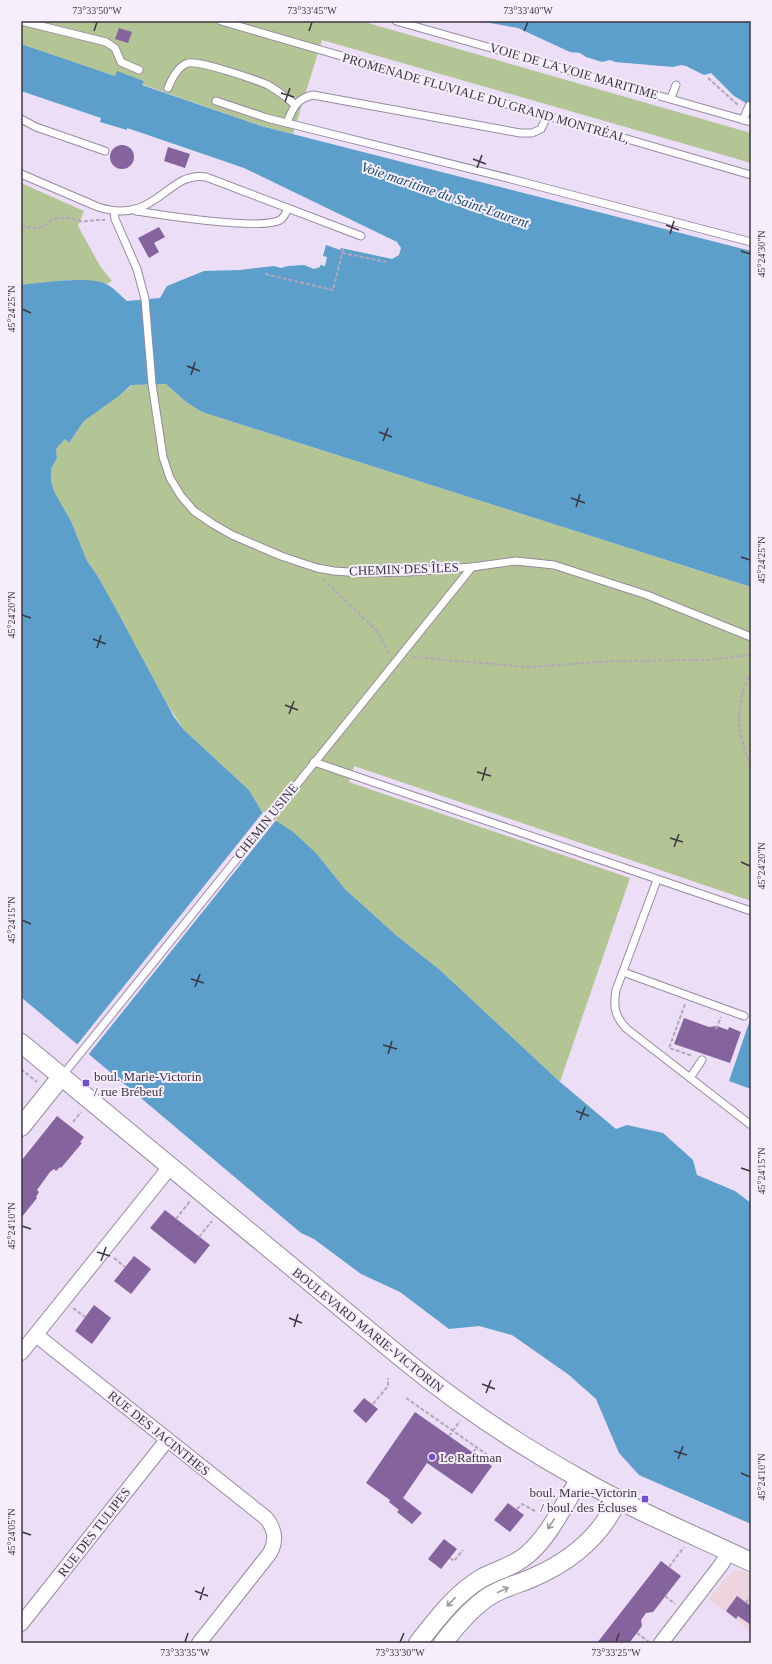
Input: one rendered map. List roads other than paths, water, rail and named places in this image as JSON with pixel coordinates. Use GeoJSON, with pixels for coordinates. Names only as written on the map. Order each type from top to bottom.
{"type":"FeatureCollection","features":[{"type":"Feature","properties":{"kind":"street","name":"BOULEVARD MARIE-VICTORIN"},"geometry":{"type":"LineString","coordinates":[[21,1043],[443,1390],[500,1431],[580,1479],[618,1499],[751,1562]]}},
{"type":"Feature","properties":{"kind":"street"},"geometry":{"type":"LineString","coordinates":[[21,1127],[61,1076]]}},
{"type":"Feature","properties":{"kind":"street"},"geometry":{"type":"LineString","coordinates":[[21,1354],[170,1167]]}},
{"type":"Feature","properties":{"kind":"street","name":"RUE DES JACINTHES"},"geometry":{"type":"LineString","coordinates":[[36,1335],[266,1518],[271,1524],[275,1536],[273,1548],[270,1553],[199,1643]]}},
{"type":"Feature","properties":{"kind":"street","name":"RUE DES TULIPES"},"geometry":{"type":"LineString","coordinates":[[21,1624],[167,1440]]}},
{"type":"Feature","properties":{"kind":"street"},"geometry":{"type":"LineString","coordinates":[[418,1643],[449,1604],[463,1591],[481,1578],[515,1563],[528,1554],[548,1529],[580,1479]]}},
{"type":"Feature","properties":{"kind":"street"},"geometry":{"type":"LineString","coordinates":[[443,1643],[470,1612],[489,1597],[549,1570],[581,1548],[605,1523],[618,1499]]}},
{"type":"Feature","properties":{"kind":"street"},"geometry":{"type":"LineString","coordinates":[[661,1643],[729,1552]]}},
{"type":"Feature","properties":{"kind":"lane"},"geometry":{"type":"LineString","coordinates":[[21,21],[106,42],[115,48],[121,62],[139,70]]}},
{"type":"Feature","properties":{"kind":"lane","name":"PROMENADE FLUVIALE DU GRAND MONTRÉAL,"},"geometry":{"type":"LineString","coordinates":[[221,21],[751,175]]}},
{"type":"Feature","properties":{"kind":"lane","name":"VOIE DE LA VOIE MARITIME"},"geometry":{"type":"LineString","coordinates":[[396,21],[751,122]]}},
{"type":"Feature","properties":{"kind":"lane"},"geometry":{"type":"LineString","coordinates":[[168,88],[171,80],[181,67],[192,62],[214,67],[267,85],[284,95],[295,105]]}},
{"type":"Feature","properties":{"kind":"lane"},"geometry":{"type":"LineString","coordinates":[[671,98],[676,85]]}},
{"type":"Feature","properties":{"kind":"lane"},"geometry":{"type":"LineString","coordinates":[[287,123],[295,105],[304,98],[313,95],[526,134],[541,129],[547,116]]}},
{"type":"Feature","properties":{"kind":"lane"},"geometry":{"type":"LineString","coordinates":[[216,101],[287,123],[511,178],[751,242]]}},
{"type":"Feature","properties":{"kind":"lane"},"geometry":{"type":"LineString","coordinates":[[743,120],[748,108]]}},
{"type":"Feature","properties":{"kind":"lane"},"geometry":{"type":"LineString","coordinates":[[21,118],[36,127],[105,151]]}},
{"type":"Feature","properties":{"kind":"lane"},"geometry":{"type":"LineString","coordinates":[[21,174],[98,207],[114,211],[134,211],[219,222],[260,223],[279,221],[288,208]]}},
{"type":"Feature","properties":{"kind":"lane"},"geometry":{"type":"LineString","coordinates":[[134,211],[147,206],[186,180],[202,176],[361,236]]}},
{"type":"Feature","properties":{"kind":"lane","name":"CHEMIN DES ÎLES"},"geometry":{"type":"LineString","coordinates":[[114,211],[116,221],[137,269],[145,299],[152,384],[163,458],[170,478],[181,496],[194,511],[213,524],[232,535],[281,556],[317,568],[363,573],[408,572],[472,567],[516,561],[554,565],[647,595],[751,637]]}},
{"type":"Feature","properties":{"kind":"lane","name":"CHEMIN USINE"},"geometry":{"type":"LineString","coordinates":[[61,1076],[472,567]]}},
{"type":"Feature","properties":{"kind":"lane"},"geometry":{"type":"LineString","coordinates":[[314,762],[751,912]]}},
{"type":"Feature","properties":{"kind":"lane"},"geometry":{"type":"LineString","coordinates":[[657,880],[616,990],[614,1003],[619,1021],[627,1029],[751,1125]]}},
{"type":"Feature","properties":{"kind":"lane"},"geometry":{"type":"LineString","coordinates":[[623,972],[744,1016]]}},
{"type":"Feature","properties":{"kind":"lane"},"geometry":{"type":"LineString","coordinates":[[690,1078],[702,1060]]}},
{"type":"Feature","properties":{"kind":"water"},"geometry":{"type":"Polygon","coordinates":[[[479,21],[751,21],[751,106],[734,96],[711,73],[704,75],[681,65],[673,67],[615,62],[610,60],[602,62],[586,57],[580,53],[570,52],[518,28],[479,21]]]}},
{"type":"Feature","properties":{"kind":"water","name":"Voie maritime du Saint-Laurent"},"geometry":{"type":"Polygon","coordinates":[[[21,44],[115,76],[117,71],[144,81],[142,85],[261,126],[751,251],[751,587],[202,412],[186,402],[166,384],[131,385],[119,396],[84,421],[69,443],[65,439],[56,449],[57,458],[51,469],[51,482],[55,493],[71,521],[87,561],[97,575],[174,717],[184,730],[249,790],[262,812],[292,831],[316,853],[345,889],[397,936],[440,970],[560,1082],[616,1129],[627,1125],[663,1133],[693,1160],[697,1175],[735,1191],[751,1203],[751,1524],[639,1475],[619,1453],[596,1399],[569,1375],[512,1335],[479,1326],[449,1329],[400,1292],[361,1274],[314,1239],[301,1233],[21,997],[21,285],[66,280],[90,280],[108,285],[127,301],[160,298],[167,286],[204,271],[240,270],[274,266],[281,268],[304,265],[314,269],[320,267],[320,265],[325,266],[327,257],[323,256],[326,245],[340,250],[341,248],[392,259],[399,255],[401,248],[397,242],[244,168],[127,128],[127,130],[100,122],[101,118],[21,91],[21,44]]]}},
{"type":"Feature","properties":{"kind":"water"},"geometry":{"type":"Polygon","coordinates":[[[751,1017],[751,1089],[729,1081],[751,1017]]]}},
{"type":"Feature","properties":{"kind":"place","name":"boul. Marie-Victorin / rue Brébeuf"},"geometry":{"type":"Point","coordinates":[86,1083]}},
{"type":"Feature","properties":{"kind":"place","name":"Le Raftman"},"geometry":{"type":"Point","coordinates":[432,1457]}},
{"type":"Feature","properties":{"kind":"place","name":"boul. Marie-Victorin / boul. des Écluses"},"geometry":{"type":"Point","coordinates":[645,1499]}}]}
